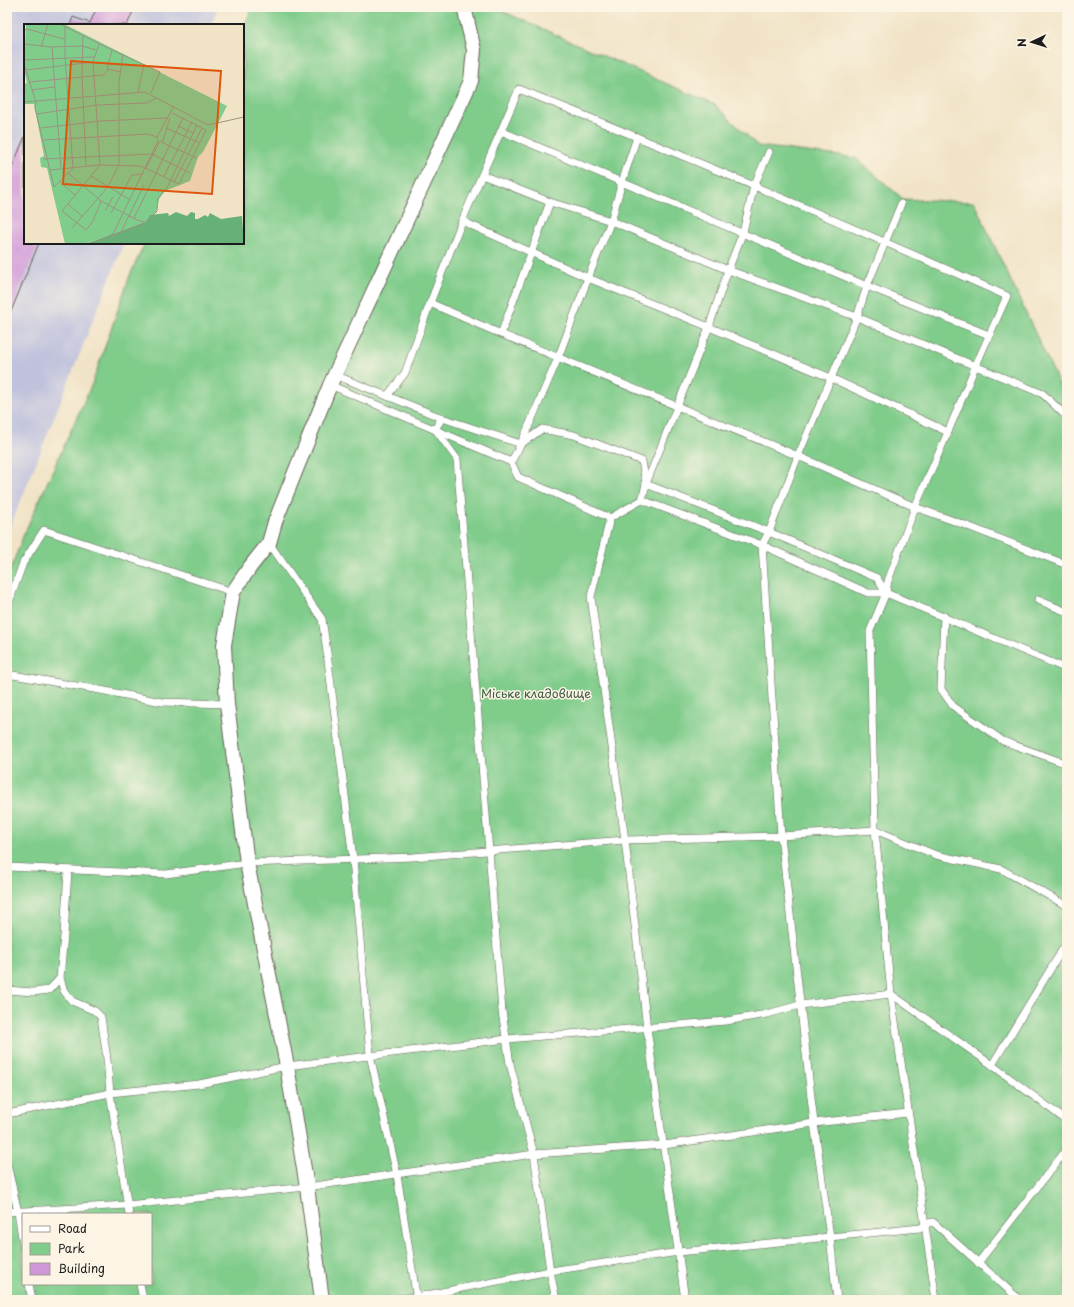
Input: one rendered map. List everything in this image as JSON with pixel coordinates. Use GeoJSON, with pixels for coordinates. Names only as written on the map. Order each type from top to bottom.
{"type":"FeatureCollection","features":[{"type":"Feature","properties":{"kind":"street"},"geometry":{"type":"LineString","coordinates":[[322,1300],[307,1187],[287,1066],[247,863],[227,704],[224,645],[233,592],[269,543],[333,380],[471,82],[474,50],[464,7]]}},
{"type":"Feature","properties":{"kind":"lane"},"geometry":{"type":"LineString","coordinates":[[387,396],[405,373],[462,220],[519,89],[754,186],[886,242],[1007,296],[975,366],[915,507],[888,581],[886,593],[870,632],[875,830],[891,994],[936,1300]]}},
{"type":"Feature","properties":{"kind":"lane"},"geometry":{"type":"LineString","coordinates":[[501,131],[743,232],[867,286],[989,335]]}},
{"type":"Feature","properties":{"kind":"lane"},"geometry":{"type":"LineString","coordinates":[[511,462],[521,444],[558,358],[611,221],[637,137]]}},
{"type":"Feature","properties":{"kind":"lane"},"geometry":{"type":"LineString","coordinates":[[685,1300],[647,1028],[625,840],[591,597],[610,518],[642,500],[646,484],[709,327],[728,270],[743,232],[754,186],[769,152]]}},
{"type":"Feature","properties":{"kind":"lane"},"geometry":{"type":"LineString","coordinates":[[482,175],[550,202],[611,221],[728,270],[857,317],[1043,394],[1067,417]]}},
{"type":"Feature","properties":{"kind":"lane"},"geometry":{"type":"LineString","coordinates":[[501,334],[550,202]]}},
{"type":"Feature","properties":{"kind":"lane"},"geometry":{"type":"LineString","coordinates":[[837,1300],[814,1123],[781,836],[762,545],[769,532],[798,456],[857,317],[867,286],[901,204]]}},
{"type":"Feature","properties":{"kind":"lane"},"geometry":{"type":"LineString","coordinates":[[462,220],[588,278],[831,378],[948,432]]}},
{"type":"Feature","properties":{"kind":"lane"},"geometry":{"type":"LineString","coordinates":[[430,303],[558,358],[798,456],[915,507],[1067,565]]}},
{"type":"Feature","properties":{"kind":"lane"},"geometry":{"type":"LineString","coordinates":[[333,380],[387,396],[442,418],[521,444]]}},
{"type":"Feature","properties":{"kind":"lane"},"geometry":{"type":"LineString","coordinates":[[333,380],[435,430],[511,462],[518,477],[610,518]]}},
{"type":"Feature","properties":{"kind":"lane"},"geometry":{"type":"LineString","coordinates":[[435,430],[442,418]]}},
{"type":"Feature","properties":{"kind":"lane"},"geometry":{"type":"LineString","coordinates":[[521,444],[542,429],[574,435],[642,461],[646,484]]}},
{"type":"Feature","properties":{"kind":"lane"},"geometry":{"type":"LineString","coordinates":[[435,430],[457,459],[502,1011],[510,1064],[534,1154],[550,1271],[556,1300]]}},
{"type":"Feature","properties":{"kind":"lane"},"geometry":{"type":"LineString","coordinates":[[646,484],[769,532],[877,578],[886,593]]}},
{"type":"Feature","properties":{"kind":"lane"},"geometry":{"type":"LineString","coordinates":[[642,500],[762,545],[868,593],[886,593],[944,616],[1067,669]]}},
{"type":"Feature","properties":{"kind":"lane"},"geometry":{"type":"LineString","coordinates":[[7,608],[23,563],[44,530],[233,592]]}},
{"type":"Feature","properties":{"kind":"lane"},"geometry":{"type":"LineString","coordinates":[[269,543],[322,619],[353,859],[370,1055],[397,1175],[417,1298]]}},
{"type":"Feature","properties":{"kind":"lane"},"geometry":{"type":"LineString","coordinates":[[1038,600],[1067,612]]}},
{"type":"Feature","properties":{"kind":"lane"},"geometry":{"type":"LineString","coordinates":[[944,616],[941,689],[953,706],[1003,741],[1067,764]]}},
{"type":"Feature","properties":{"kind":"lane"},"geometry":{"type":"LineString","coordinates":[[7,674],[162,702],[227,704]]}},
{"type":"Feature","properties":{"kind":"lane"},"geometry":{"type":"LineString","coordinates":[[7,868],[166,874],[247,863],[413,857],[625,840],[781,836],[875,830],[936,855],[1001,869],[1067,906]]}},
{"type":"Feature","properties":{"kind":"lane"},"geometry":{"type":"LineString","coordinates":[[68,870],[60,978],[64,991],[72,1001],[95,1011],[101,1017],[110,1093],[129,1213]]}},
{"type":"Feature","properties":{"kind":"lane"},"geometry":{"type":"LineString","coordinates":[[992,1065],[1067,942]]}},
{"type":"Feature","properties":{"kind":"lane"},"geometry":{"type":"LineString","coordinates":[[7,990],[34,992],[49,990],[60,978]]}},
{"type":"Feature","properties":{"kind":"lane"},"geometry":{"type":"LineString","coordinates":[[7,1114],[110,1093],[199,1084],[287,1066],[507,1039],[726,1021],[767,1014],[800,1005],[891,994],[992,1065],[1067,1122]]}},
{"type":"Feature","properties":{"kind":"lane"},"geometry":{"type":"LineString","coordinates":[[7,1212],[127,1205],[307,1187],[534,1154],[664,1145],[814,1123],[908,1113]]}},
{"type":"Feature","properties":{"kind":"lane"},"geometry":{"type":"LineString","coordinates":[[978,1263],[1067,1149]]}},
{"type":"Feature","properties":{"kind":"lane"},"geometry":{"type":"LineString","coordinates":[[7,1164],[22,1238]]}},
{"type":"Feature","properties":{"kind":"lane"},"geometry":{"type":"LineString","coordinates":[[382,1300],[417,1298],[550,1271],[679,1252],[920,1228],[933,1222],[1020,1300]]}},
{"type":"Feature","properties":{"kind":"lane"},"geometry":{"type":"LineString","coordinates":[[29,1285],[32,1300]]}},
{"type":"Feature","properties":{"kind":"lane"},"geometry":{"type":"LineString","coordinates":[[140,1285],[143,1300]]}},
{"type":"Feature","properties":{"kind":"shaded area"},"geometry":{"type":"Polygon","coordinates":[[[7,7],[218,7],[211,24],[24,24],[24,244],[124,244],[7,535],[7,7]]]}},
{"type":"Feature","properties":{"kind":"green space","name":"Міське кладовище"},"geometry":{"type":"Polygon","coordinates":[[[253,7],[493,7],[715,105],[758,146],[856,158],[903,199],[974,202],[1067,401],[1067,1300],[7,1300],[7,578],[24,534],[92,384],[130,275],[145,244],[244,244],[244,27],[253,7]]]}},
{"type":"Feature","properties":{"kind":"building"},"geometry":{"type":"Polygon","coordinates":[[[97,7],[135,7],[127,24],[70,24],[73,17],[90,23],[97,7]]]}},
{"type":"Feature","properties":{"kind":"building"},"geometry":{"type":"Polygon","coordinates":[[[24,138],[24,244],[39,244],[7,321],[7,180],[24,138]]]}}]}
